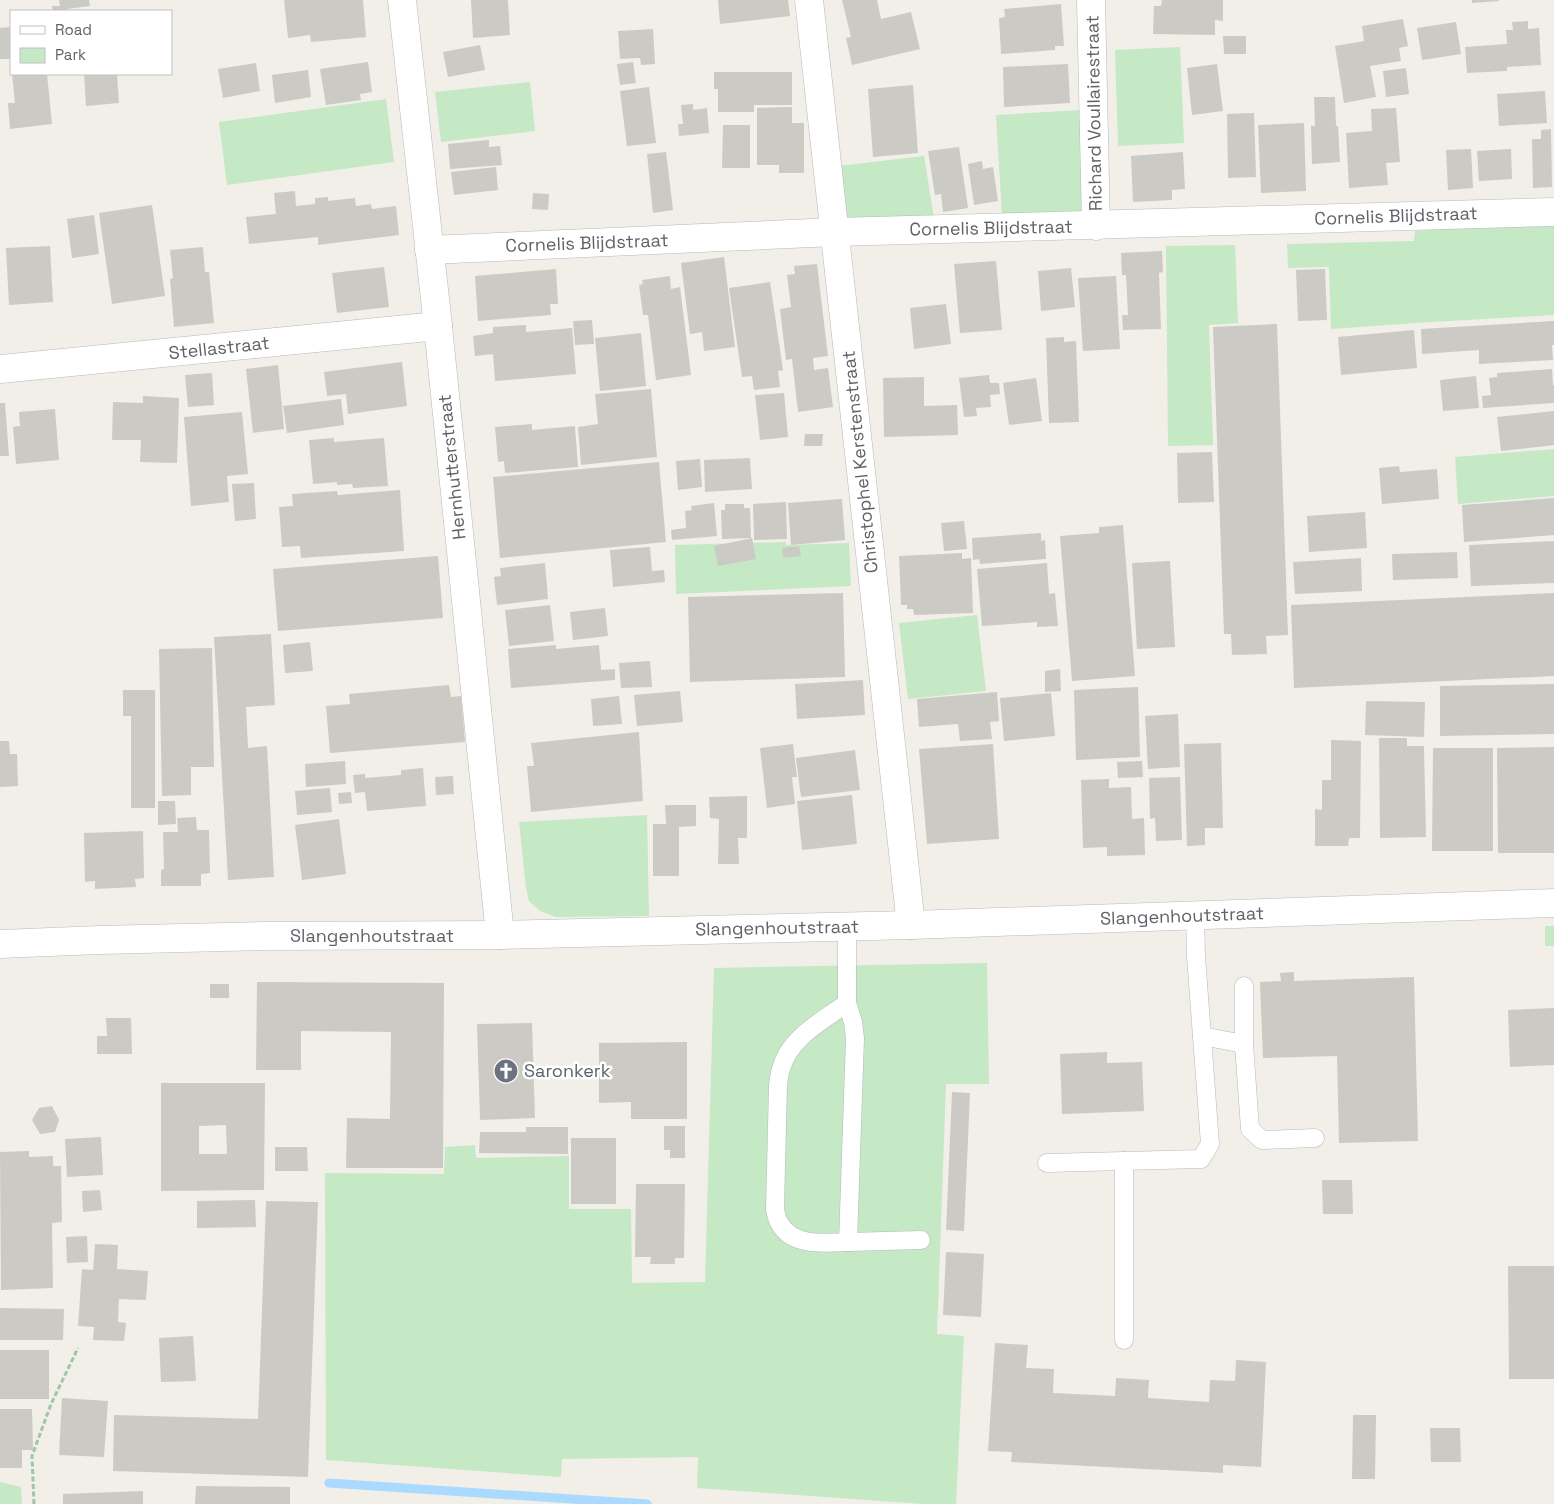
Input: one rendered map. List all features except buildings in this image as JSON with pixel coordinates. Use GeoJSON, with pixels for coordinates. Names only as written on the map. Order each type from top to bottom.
{"type":"FeatureCollection","features":[{"type":"Feature","properties":{"kind":"street","name":"Hernhutterstraat"},"geometry":{"type":"LineString","coordinates":[[402,0],[438,326],[500,935]]}},
{"type":"Feature","properties":{"kind":"street","name":"Christophel Kerstenstraat"},"geometry":{"type":"LineString","coordinates":[[809,0],[911,925]]}},
{"type":"Feature","properties":{"kind":"street","name":"Richard Voullairestraat"},"geometry":{"type":"LineString","coordinates":[[1091,0],[1096,226]]}},
{"type":"Feature","properties":{"kind":"street","name":"Cornelis Blijdstraat"},"geometry":{"type":"LineString","coordinates":[[429,250],[835,232],[1554,212]]}},
{"type":"Feature","properties":{"kind":"street","name":"Stellastraat"},"geometry":{"type":"LineString","coordinates":[[0,370],[438,326]]}},
{"type":"Feature","properties":{"kind":"street","name":"Slangenhoutstraat"},"geometry":{"type":"LineString","coordinates":[[0,944],[264,936],[500,935],[911,925],[1554,903]]}},
{"type":"Feature","properties":{"kind":"lane"},"geometry":{"type":"LineString","coordinates":[[1047,1163],[1201,1159],[1210,1144],[1196,956],[1195,916]]}},
{"type":"Feature","properties":{"kind":"lane"},"geometry":{"type":"LineString","coordinates":[[847,926],[847,1004],[853,1022],[855,1038],[848,1242]]}},
{"type":"Feature","properties":{"kind":"lane"},"geometry":{"type":"LineString","coordinates":[[1244,986],[1244,1044],[1250,1129],[1262,1140],[1316,1138]]}},
{"type":"Feature","properties":{"kind":"lane"},"geometry":{"type":"LineString","coordinates":[[847,1004],[805,1032],[789,1053],[781,1068],[778,1085],[775,1209],[780,1224],[792,1236],[807,1242],[921,1240]]}},
{"type":"Feature","properties":{"kind":"lane"},"geometry":{"type":"LineString","coordinates":[[1202,1036],[1244,1044]]}},
{"type":"Feature","properties":{"kind":"lane"},"geometry":{"type":"LineString","coordinates":[[1124,1161],[1124,1340]]}},
{"type":"Feature","properties":{"kind":"path"},"geometry":{"type":"LineString","coordinates":[[34,1504],[32,1456],[51,1404],[78,1348]]}},
{"type":"Feature","properties":{"kind":"green space"},"geometry":{"type":"Polygon","coordinates":[[[1180,47],[1184,143],[1118,146],[1115,50],[1180,47]]]}},
{"type":"Feature","properties":{"kind":"green space"},"geometry":{"type":"Polygon","coordinates":[[[530,82],[535,131],[441,142],[435,92],[530,82]]]}},
{"type":"Feature","properties":{"kind":"green space"},"geometry":{"type":"Polygon","coordinates":[[[386,99],[394,162],[227,185],[219,122],[386,99]]]}},
{"type":"Feature","properties":{"kind":"green space"},"geometry":{"type":"Polygon","coordinates":[[[1082,110],[1085,206],[1081,211],[1073,214],[1002,216],[996,115],[1082,110]]]}},
{"type":"Feature","properties":{"kind":"green space"},"geometry":{"type":"Polygon","coordinates":[[[924,156],[934,218],[848,218],[838,166],[924,156]]]}},
{"type":"Feature","properties":{"kind":"green space"},"geometry":{"type":"Polygon","coordinates":[[[1554,222],[1554,315],[1331,329],[1329,267],[1288,268],[1287,244],[1414,241],[1415,231],[1554,222]]]}},
{"type":"Feature","properties":{"kind":"green space"},"geometry":{"type":"Polygon","coordinates":[[[1235,245],[1238,323],[1209,325],[1213,445],[1168,446],[1166,246],[1235,245]]]}},
{"type":"Feature","properties":{"kind":"green space"},"geometry":{"type":"Polygon","coordinates":[[[1554,449],[1554,496],[1458,504],[1455,457],[1554,449]]]}},
{"type":"Feature","properties":{"kind":"green space"},"geometry":{"type":"Polygon","coordinates":[[[786,542],[786,545],[849,543],[851,586],[676,594],[675,545],[786,542]]]}},
{"type":"Feature","properties":{"kind":"green space"},"geometry":{"type":"Polygon","coordinates":[[[977,615],[986,691],[908,699],[899,623],[977,615]]]}},
{"type":"Feature","properties":{"kind":"green space"},"geometry":{"type":"Polygon","coordinates":[[[647,815],[649,916],[556,917],[540,911],[529,901],[519,822],[647,815]]]}},
{"type":"Feature","properties":{"kind":"green space"},"geometry":{"type":"Polygon","coordinates":[[[1545,926],[1554,926],[1554,946],[1545,946],[1545,926]]]}},
{"type":"Feature","properties":{"kind":"green space"},"geometry":{"type":"Polygon","coordinates":[[[987,963],[989,1084],[946,1084],[937,1334],[964,1336],[956,1504],[924,1504],[697,1488],[698,1457],[562,1459],[561,1477],[326,1460],[325,1173],[444,1174],[445,1147],[475,1145],[476,1158],[569,1156],[569,1209],[631,1209],[632,1283],[705,1282],[714,968],[987,963]]]}},
{"type":"Feature","properties":{"kind":"green space"},"geometry":{"type":"Polygon","coordinates":[[[0,1482],[21,1487],[22,1504],[0,1504],[0,1482]]]}},
{"type":"Feature","properties":{"kind":"waterway"},"geometry":{"type":"LineString","coordinates":[[329,1483],[647,1504]]}},
{"type":"Feature","properties":{"kind":"place","name":"Saronkerk"},"geometry":{"type":"Point","coordinates":[506,1071]}}]}
